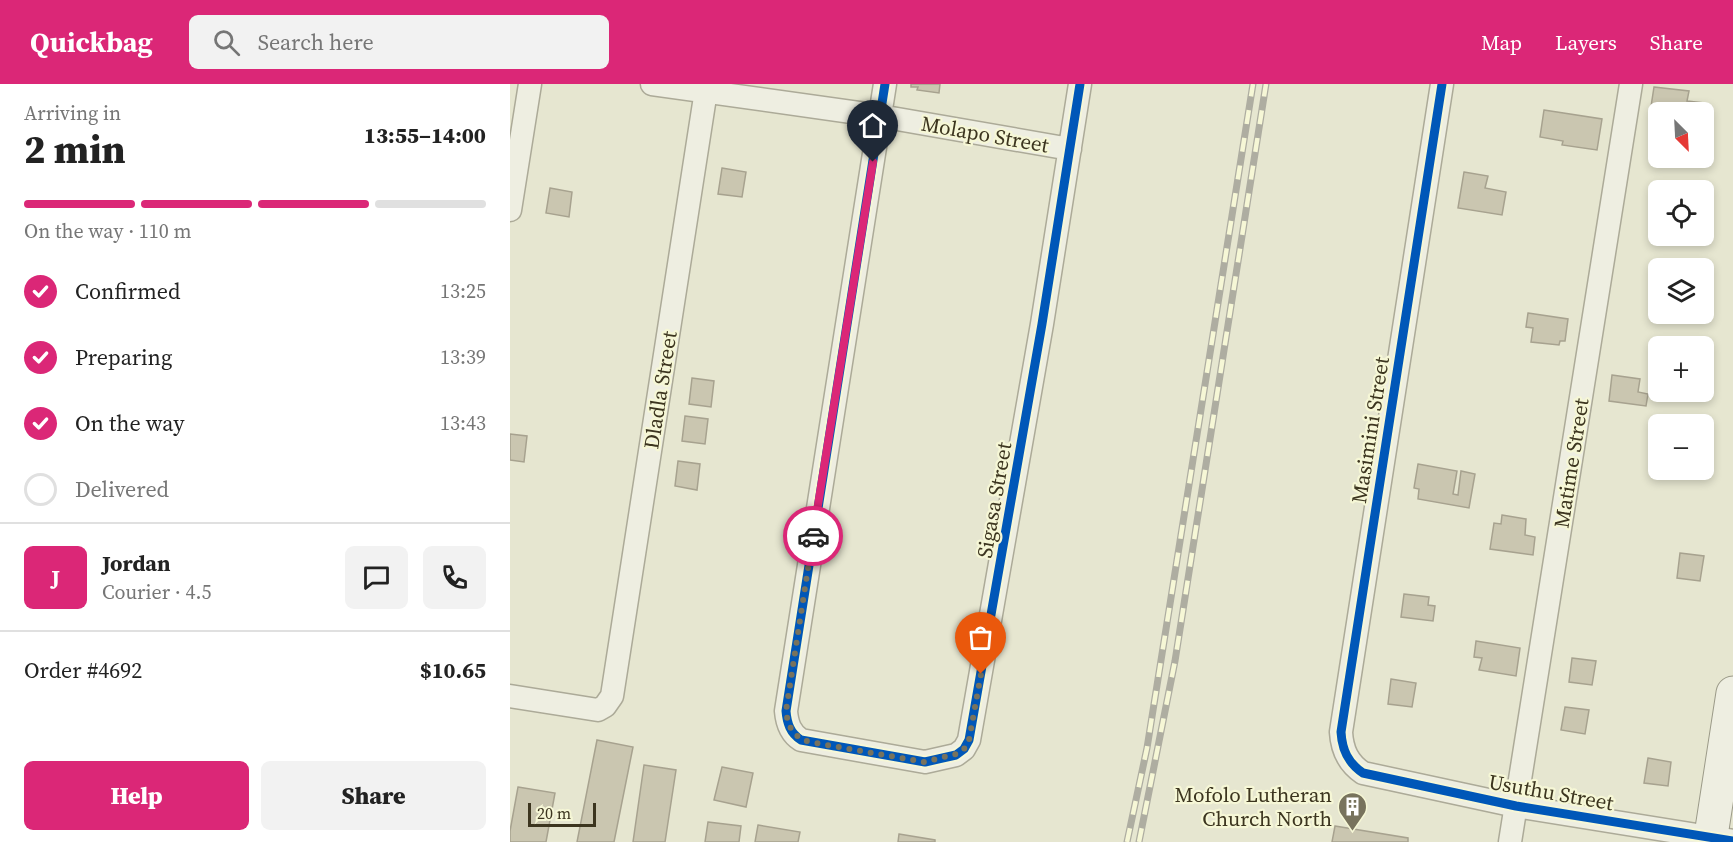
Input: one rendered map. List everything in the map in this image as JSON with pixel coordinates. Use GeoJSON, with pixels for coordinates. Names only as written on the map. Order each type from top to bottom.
{"type":"FeatureCollection","features":[{"type":"Feature","properties":{"kind":"main road"},"geometry":{"type":"LineString","coordinates":[[1721,841],[1733,693]]}},
{"type":"Feature","properties":{"kind":"main road"},"geometry":{"type":"LineString","coordinates":[[1721,841],[1733,798]]}},
{"type":"Feature","properties":{"kind":"street"},"geometry":{"type":"LineString","coordinates":[[510,210],[530,84]]}},
{"type":"Feature","properties":{"kind":"street","name":"Molapo Street"},"geometry":{"type":"LineString","coordinates":[[652,84],[706,88],[1070,149]]}},
{"type":"Feature","properties":{"kind":"street"},"geometry":{"type":"LineString","coordinates":[[880,116],[885,84]]}},
{"type":"Feature","properties":{"kind":"street","name":"Sigasa Street"},"geometry":{"type":"LineString","coordinates":[[880,116],[786,711],[787,724],[795,736],[810,742],[924,762],[956,754],[964,749],[969,740],[1023,441],[1080,84]]}},
{"type":"Feature","properties":{"kind":"street","name":"Masimini Street"},"geometry":{"type":"LineString","coordinates":[[1363,773],[1350,761],[1342,742],[1341,732],[1442,84]]}},
{"type":"Feature","properties":{"kind":"street","name":"Matime Street"},"geometry":{"type":"LineString","coordinates":[[1510,842],[1631,84]]}},
{"type":"Feature","properties":{"kind":"street","name":"Dladla Street"},"geometry":{"type":"LineString","coordinates":[[510,696],[598,710],[605,706],[612,696],[706,88]]}},
{"type":"Feature","properties":{"kind":"street","name":"Usuthu Street"},"geometry":{"type":"LineString","coordinates":[[1363,773],[1516,806],[1721,841]]}},
{"type":"Feature","properties":{"kind":"building"},"geometry":{"type":"Polygon","coordinates":[[[911,84],[940,84],[939,93],[917,90],[918,87],[911,87],[911,84]]]}},
{"type":"Feature","properties":{"kind":"building"},"geometry":{"type":"Polygon","coordinates":[[[1654,87],[1689,91],[1687,101],[1696,102],[1652,102],[1654,87]]]}},
{"type":"Feature","properties":{"kind":"building"},"geometry":{"type":"Polygon","coordinates":[[[1544,110],[1602,119],[1597,150],[1562,145],[1563,141],[1540,137],[1544,110]]]}},
{"type":"Feature","properties":{"kind":"building"},"geometry":{"type":"Polygon","coordinates":[[[722,168],[746,172],[742,197],[718,194],[722,168]]]}},
{"type":"Feature","properties":{"kind":"building"},"geometry":{"type":"Polygon","coordinates":[[[1464,172],[1488,176],[1485,188],[1506,192],[1502,215],[1458,208],[1464,172]]]}},
{"type":"Feature","properties":{"kind":"building"},"geometry":{"type":"Polygon","coordinates":[[[550,188],[572,192],[569,217],[546,213],[550,188]]]}},
{"type":"Feature","properties":{"kind":"building"},"geometry":{"type":"Polygon","coordinates":[[[1528,313],[1568,319],[1565,341],[1560,341],[1559,345],[1531,342],[1533,328],[1526,327],[1528,313]]]}},
{"type":"Feature","properties":{"kind":"building"},"geometry":{"type":"Polygon","coordinates":[[[1612,375],[1640,379],[1638,392],[1648,394],[1646,406],[1609,401],[1612,375]]]}},
{"type":"Feature","properties":{"kind":"building"},"geometry":{"type":"Polygon","coordinates":[[[692,378],[714,381],[711,407],[689,404],[692,378]]]}},
{"type":"Feature","properties":{"kind":"building"},"geometry":{"type":"Polygon","coordinates":[[[685,416],[708,419],[705,444],[682,441],[685,416]]]}},
{"type":"Feature","properties":{"kind":"building"},"geometry":{"type":"Polygon","coordinates":[[[510,434],[527,436],[524,462],[510,460],[510,434]]]}},
{"type":"Feature","properties":{"kind":"building"},"geometry":{"type":"Polygon","coordinates":[[[678,461],[700,464],[697,490],[675,486],[678,461]]]}},
{"type":"Feature","properties":{"kind":"building"},"geometry":{"type":"Polygon","coordinates":[[[1418,464],[1457,471],[1453,494],[1458,495],[1461,471],[1475,474],[1469,508],[1418,499],[1419,489],[1414,488],[1418,464]]]}},
{"type":"Feature","properties":{"kind":"building"},"geometry":{"type":"Polygon","coordinates":[[[1502,515],[1526,519],[1525,535],[1535,537],[1533,555],[1490,549],[1494,523],[1501,524],[1502,515]]]}},
{"type":"Feature","properties":{"kind":"building"},"geometry":{"type":"Polygon","coordinates":[[[1680,553],[1704,556],[1700,581],[1677,578],[1680,553]]]}},
{"type":"Feature","properties":{"kind":"building"},"geometry":{"type":"Polygon","coordinates":[[[1404,594],[1429,597],[1428,605],[1435,606],[1433,621],[1401,617],[1404,594]]]}},
{"type":"Feature","properties":{"kind":"building"},"geometry":{"type":"Polygon","coordinates":[[[1476,641],[1520,648],[1516,676],[1479,670],[1482,658],[1474,657],[1476,641]]]}},
{"type":"Feature","properties":{"kind":"building"},"geometry":{"type":"Polygon","coordinates":[[[1572,658],[1596,661],[1592,685],[1569,682],[1572,658]]]}},
{"type":"Feature","properties":{"kind":"building"},"geometry":{"type":"Polygon","coordinates":[[[1391,679],[1416,683],[1412,707],[1388,704],[1391,679]]]}},
{"type":"Feature","properties":{"kind":"building"},"geometry":{"type":"Polygon","coordinates":[[[1565,707],[1589,710],[1585,734],[1561,730],[1565,707]]]}},
{"type":"Feature","properties":{"kind":"building"},"geometry":{"type":"Polygon","coordinates":[[[597,740],[633,747],[614,842],[577,842],[597,740]]]}},
{"type":"Feature","properties":{"kind":"building"},"geometry":{"type":"Polygon","coordinates":[[[1648,758],[1671,762],[1668,786],[1644,783],[1648,758]]]}},
{"type":"Feature","properties":{"kind":"building"},"geometry":{"type":"Polygon","coordinates":[[[644,765],[676,770],[665,842],[633,842],[644,765]]]}},
{"type":"Feature","properties":{"kind":"building"},"geometry":{"type":"Polygon","coordinates":[[[722,767],[753,773],[746,807],[714,800],[722,767]]]}},
{"type":"Feature","properties":{"kind":"building"},"geometry":{"type":"Polygon","coordinates":[[[518,787],[555,793],[546,842],[510,842],[518,787]]]}},
{"type":"Feature","properties":{"kind":"building"},"geometry":{"type":"Polygon","coordinates":[[[708,822],[741,826],[739,842],[705,842],[708,822]]]}},
{"type":"Feature","properties":{"kind":"building"},"geometry":{"type":"Polygon","coordinates":[[[758,825],[800,832],[798,842],[755,842],[758,825]]]}},
{"type":"Feature","properties":{"kind":"building","name":"Mofolo Lutheran Church North"},"geometry":{"type":"Polygon","coordinates":[[[1335,826],[1408,838],[1408,842],[1332,842],[1335,826]]]}},
{"type":"Feature","properties":{"kind":"building"},"geometry":{"type":"Polygon","coordinates":[[[899,834],[935,840],[935,842],[898,842],[899,834]]]}},
{"type":"Feature","properties":{"kind":"railway"},"geometry":{"type":"LineString","coordinates":[[1127,842],[1147,748],[1253,84]]}},
{"type":"Feature","properties":{"kind":"railway"},"geometry":{"type":"LineString","coordinates":[[1139,842],[1175,661],[1266,84]]}},
{"type":"Feature","properties":{"kind":"cycle path"},"geometry":{"type":"LineString","coordinates":[[885,84],[786,711],[790,727],[801,740],[925,762],[956,755],[964,749],[969,740],[1042,324],[1080,84]]}},
{"type":"Feature","properties":{"kind":"cycle path"},"geometry":{"type":"LineString","coordinates":[[1442,84],[1341,732],[1344,750],[1353,765],[1363,773],[1516,806],[1733,841]]}},
{"type":"Feature","properties":{"kind":"way so far"},"geometry":{"type":"LineString","coordinates":[[813,536],[786,711],[787,724],[795,736],[810,742],[924,762],[942,759],[964,749],[969,740],[981,674]]}},
{"type":"Feature","properties":{"kind":"place","name":"Mofolo Lutheran Church North"},"geometry":{"type":"Point","coordinates":[1353,832]}},
{"type":"Feature","properties":{"kind":"route"},"geometry":{"type":"LineString","coordinates":[[813,536],[873,162]]}}]}
